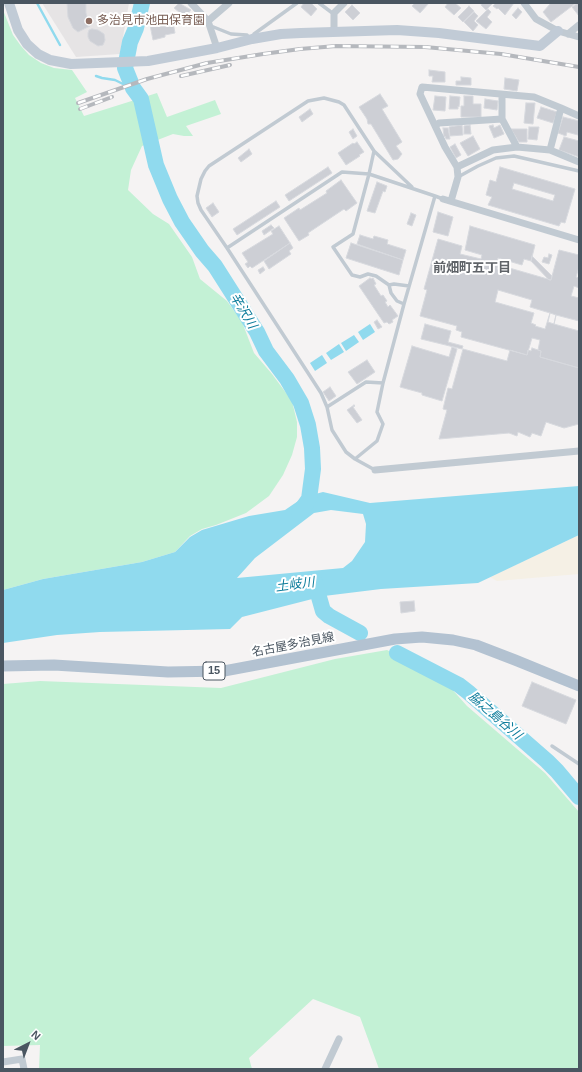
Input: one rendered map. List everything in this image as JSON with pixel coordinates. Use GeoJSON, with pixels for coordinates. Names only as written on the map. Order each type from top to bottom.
{"type":"FeatureCollection","features":[{"type":"Feature","properties":{"kind":"main road","name":"名古屋多治見線"},"geometry":{"type":"LineString","coordinates":[[3,666],[54,665],[175,672],[224,671],[395,639],[422,637],[453,640],[476,645],[579,686]]}},
{"type":"Feature","properties":{"kind":"street"},"geometry":{"type":"LineString","coordinates":[[191,3],[209,23],[217,48]]}},
{"type":"Feature","properties":{"kind":"street"},"geometry":{"type":"LineString","coordinates":[[209,23],[229,3]]}},
{"type":"Feature","properties":{"kind":"street"},"geometry":{"type":"LineString","coordinates":[[334,32],[334,13],[344,3]]}},
{"type":"Feature","properties":{"kind":"street"},"geometry":{"type":"LineString","coordinates":[[524,3],[536,19],[558,32],[579,37]]}},
{"type":"Feature","properties":{"kind":"street"},"geometry":{"type":"LineString","coordinates":[[8,7],[18,30],[27,44],[38,54],[50,60],[71,64],[148,61],[281,34],[397,30],[439,33],[540,46],[558,32]]}},
{"type":"Feature","properties":{"kind":"street"},"geometry":{"type":"LineString","coordinates":[[568,34],[579,25]]}},
{"type":"Feature","properties":{"kind":"street"},"geometry":{"type":"LineString","coordinates":[[451,201],[458,177],[457,168],[445,147],[420,94],[422,88],[534,97],[579,116]]}},
{"type":"Feature","properties":{"kind":"street"},"geometry":{"type":"LineString","coordinates":[[502,95],[502,119],[517,147]]}},
{"type":"Feature","properties":{"kind":"street"},"geometry":{"type":"LineString","coordinates":[[550,150],[561,108]]}},
{"type":"Feature","properties":{"kind":"street"},"geometry":{"type":"LineString","coordinates":[[435,126],[439,123],[502,119]]}},
{"type":"Feature","properties":{"kind":"street"},"geometry":{"type":"LineString","coordinates":[[457,168],[493,150],[517,147],[550,150],[579,162]]}},
{"type":"Feature","properties":{"kind":"street"},"geometry":{"type":"LineString","coordinates":[[443,199],[579,240]]}},
{"type":"Feature","properties":{"kind":"street"},"geometry":{"type":"LineString","coordinates":[[375,470],[579,451]]}},
{"type":"Feature","properties":{"kind":"street"},"geometry":{"type":"LineString","coordinates":[[325,1069],[339,1039]]}},
{"type":"Feature","properties":{"kind":"street"},"geometry":{"type":"LineString","coordinates":[[3,1062],[22,1059],[24,1069]]}},
{"type":"Feature","properties":{"kind":"lane"},"geometry":{"type":"LineString","coordinates":[[209,23],[231,34],[247,35],[251,39],[254,34],[296,3]]}},
{"type":"Feature","properties":{"kind":"lane"},"geometry":{"type":"LineString","coordinates":[[319,3],[334,13]]}},
{"type":"Feature","properties":{"kind":"lane"},"geometry":{"type":"LineString","coordinates":[[375,470],[355,459],[346,452],[332,430],[327,407],[321,393],[201,210],[198,203],[198,188],[201,179],[209,166],[308,101],[318,98],[329,98],[344,105],[374,151],[414,189]]}},
{"type":"Feature","properties":{"kind":"lane"},"geometry":{"type":"LineString","coordinates":[[374,151],[353,234],[333,247],[352,275],[360,277],[368,274],[376,276],[389,285],[391,293],[396,301],[404,304]]}},
{"type":"Feature","properties":{"kind":"lane"},"geometry":{"type":"LineString","coordinates":[[458,177],[496,158],[514,156],[579,171]]}},
{"type":"Feature","properties":{"kind":"lane"},"geometry":{"type":"LineString","coordinates":[[227,248],[342,172],[369,174],[443,199]]}},
{"type":"Feature","properties":{"kind":"lane"},"geometry":{"type":"LineString","coordinates":[[355,459],[377,441],[383,424],[376,412],[404,304],[435,196]]}},
{"type":"Feature","properties":{"kind":"lane"},"geometry":{"type":"LineString","coordinates":[[389,285],[394,284],[409,286]]}},
{"type":"Feature","properties":{"kind":"lane"},"geometry":{"type":"LineString","coordinates":[[327,407],[366,382],[383,383]]}},
{"type":"Feature","properties":{"kind":"lane"},"geometry":{"type":"LineString","coordinates":[[552,746],[579,764]]}},
{"type":"Feature","properties":{"kind":"shaded area","name":"多治見市池田保育園"},"geometry":{"type":"Polygon","coordinates":[[[42,3],[129,3],[120,54],[76,57],[42,3]]]}},
{"type":"Feature","properties":{"kind":"green space"},"geometry":{"type":"Polygon","coordinates":[[[3,10],[13,35],[29,55],[41,63],[54,68],[72,70],[87,92],[75,98],[84,116],[157,93],[167,117],[215,100],[221,114],[186,126],[193,136],[173,134],[142,146],[131,170],[128,190],[153,214],[169,224],[192,257],[200,279],[227,301],[242,322],[254,353],[292,401],[297,422],[297,437],[292,455],[283,475],[269,496],[246,513],[202,529],[190,536],[175,552],[142,562],[43,579],[3,590],[3,10]]]}},
{"type":"Feature","properties":{"kind":"green space"},"geometry":{"type":"Polygon","coordinates":[[[387,650],[442,678],[467,706],[545,773],[579,812],[579,1069],[379,1069],[360,1017],[313,999],[249,1058],[252,1069],[39,1069],[40,1045],[3,1046],[3,684],[40,681],[221,688],[335,659],[387,650]]]}},
{"type":"Feature","properties":{"kind":"sand"},"geometry":{"type":"Polygon","coordinates":[[[579,535],[579,574],[497,581],[490,577],[579,535]]]}},
{"type":"Feature","properties":{"kind":"water"},"geometry":{"type":"Polygon","coordinates":[[[370,324],[375,332],[363,340],[358,332],[370,324]]]}},
{"type":"Feature","properties":{"kind":"water"},"geometry":{"type":"Polygon","coordinates":[[[354,335],[359,342],[346,351],[341,343],[354,335]]]}},
{"type":"Feature","properties":{"kind":"water"},"geometry":{"type":"Polygon","coordinates":[[[339,344],[344,352],[331,360],[326,353],[339,344]]]}},
{"type":"Feature","properties":{"kind":"water"},"geometry":{"type":"Polygon","coordinates":[[[322,355],[327,363],[315,371],[310,363],[322,355]]]}},
{"type":"Feature","properties":{"kind":"water","name":"土岐川"},"geometry":{"type":"Polygon","coordinates":[[[579,486],[579,535],[478,583],[381,589],[324,596],[242,617],[230,629],[100,632],[57,635],[3,643],[3,590],[43,579],[142,562],[175,552],[190,537],[202,530],[249,516],[285,510],[304,497],[323,492],[370,503],[579,486]],[[331,510],[314,513],[255,558],[237,578],[343,568],[352,561],[365,542],[366,524],[363,514],[331,510]]]}},
{"type":"Feature","properties":{"kind":"building"},"geometry":{"type":"Polygon","coordinates":[[[67,3],[86,3],[86,13],[90,26],[78,32],[73,28],[68,17],[67,3]]]}},
{"type":"Feature","properties":{"kind":"building"},"geometry":{"type":"Polygon","coordinates":[[[179,3],[191,10],[185,17],[174,8],[179,3]]]}},
{"type":"Feature","properties":{"kind":"building"},"geometry":{"type":"Polygon","coordinates":[[[304,3],[311,3],[317,9],[311,16],[301,7],[304,3]]]}},
{"type":"Feature","properties":{"kind":"building"},"geometry":{"type":"Polygon","coordinates":[[[415,3],[429,3],[420,13],[412,6],[415,3]]]}},
{"type":"Feature","properties":{"kind":"building"},"geometry":{"type":"Polygon","coordinates":[[[448,3],[455,3],[461,8],[454,15],[445,7],[448,3]]]}},
{"type":"Feature","properties":{"kind":"building"},"geometry":{"type":"Polygon","coordinates":[[[482,3],[493,3],[486,10],[481,5],[482,3]]]}},
{"type":"Feature","properties":{"kind":"building"},"geometry":{"type":"Polygon","coordinates":[[[496,3],[514,3],[505,15],[498,8],[497,9],[493,6],[496,3]]]}},
{"type":"Feature","properties":{"kind":"building"},"geometry":{"type":"Polygon","coordinates":[[[551,3],[576,3],[551,22],[543,12],[551,3]]]}},
{"type":"Feature","properties":{"kind":"building"},"geometry":{"type":"Polygon","coordinates":[[[579,3],[579,16],[572,7],[579,3]]]}},
{"type":"Feature","properties":{"kind":"building"},"geometry":{"type":"Polygon","coordinates":[[[352,5],[360,13],[353,20],[345,12],[352,5]]]}},
{"type":"Feature","properties":{"kind":"building"},"geometry":{"type":"Polygon","coordinates":[[[469,6],[474,11],[463,22],[458,17],[469,6]]]}},
{"type":"Feature","properties":{"kind":"building"},"geometry":{"type":"Polygon","coordinates":[[[518,8],[522,12],[516,19],[512,15],[518,8]]]}},
{"type":"Feature","properties":{"kind":"building"},"geometry":{"type":"Polygon","coordinates":[[[488,9],[491,12],[487,17],[492,22],[486,29],[476,21],[488,9]]]}},
{"type":"Feature","properties":{"kind":"building"},"geometry":{"type":"Polygon","coordinates":[[[474,12],[478,16],[474,21],[478,25],[473,31],[464,22],[474,12]]]}},
{"type":"Feature","properties":{"kind":"building"},"geometry":{"type":"Polygon","coordinates":[[[147,15],[151,16],[149,23],[144,25],[147,15]]]}},
{"type":"Feature","properties":{"kind":"building"},"geometry":{"type":"Polygon","coordinates":[[[173,22],[175,33],[153,40],[150,25],[173,22]]]}},
{"type":"Feature","properties":{"kind":"building"},"geometry":{"type":"Polygon","coordinates":[[[89,30],[98,30],[104,34],[105,40],[103,45],[98,46],[90,41],[88,33],[89,30]]]}},
{"type":"Feature","properties":{"kind":"building"},"geometry":{"type":"Polygon","coordinates":[[[429,70],[445,72],[445,82],[432,82],[433,76],[429,76],[429,70]]]}},
{"type":"Feature","properties":{"kind":"building"},"geometry":{"type":"Polygon","coordinates":[[[461,77],[471,78],[471,85],[456,85],[456,81],[461,81],[461,77]]]}},
{"type":"Feature","properties":{"kind":"building"},"geometry":{"type":"Polygon","coordinates":[[[505,78],[519,80],[517,91],[504,89],[505,78]]]}},
{"type":"Feature","properties":{"kind":"building"},"geometry":{"type":"Polygon","coordinates":[[[380,94],[388,106],[382,109],[402,142],[396,146],[402,154],[398,159],[393,160],[371,124],[368,124],[367,119],[359,107],[380,94]]]}},
{"type":"Feature","properties":{"kind":"building"},"geometry":{"type":"Polygon","coordinates":[[[435,96],[446,97],[445,111],[433,110],[435,96]]]}},
{"type":"Feature","properties":{"kind":"building"},"geometry":{"type":"Polygon","coordinates":[[[450,96],[460,97],[458,109],[449,109],[450,96]]]}},
{"type":"Feature","properties":{"kind":"building"},"geometry":{"type":"Polygon","coordinates":[[[464,96],[473,96],[473,104],[481,104],[481,117],[461,117],[461,106],[464,106],[464,96]]]}},
{"type":"Feature","properties":{"kind":"building"},"geometry":{"type":"Polygon","coordinates":[[[485,99],[498,101],[497,110],[484,108],[485,99]]]}},
{"type":"Feature","properties":{"kind":"building"},"geometry":{"type":"Polygon","coordinates":[[[526,103],[535,103],[533,124],[524,123],[526,103]]]}},
{"type":"Feature","properties":{"kind":"building"},"geometry":{"type":"Polygon","coordinates":[[[541,107],[557,112],[553,123],[537,118],[541,107]]]}},
{"type":"Feature","properties":{"kind":"building"},"geometry":{"type":"Polygon","coordinates":[[[310,109],[313,114],[302,122],[299,117],[310,109]]]}},
{"type":"Feature","properties":{"kind":"building"},"geometry":{"type":"Polygon","coordinates":[[[563,117],[579,121],[578,135],[567,132],[566,136],[558,133],[563,117]]]}},
{"type":"Feature","properties":{"kind":"building"},"geometry":{"type":"Polygon","coordinates":[[[462,125],[463,135],[450,136],[449,127],[462,125]]]}},
{"type":"Feature","properties":{"kind":"building"},"geometry":{"type":"Polygon","coordinates":[[[470,125],[471,134],[464,134],[464,126],[470,125]]]}},
{"type":"Feature","properties":{"kind":"building"},"geometry":{"type":"Polygon","coordinates":[[[493,125],[494,128],[500,125],[504,134],[494,138],[489,126],[493,125]]]}},
{"type":"Feature","properties":{"kind":"building"},"geometry":{"type":"Polygon","coordinates":[[[529,127],[539,127],[537,140],[528,139],[529,127]]]}},
{"type":"Feature","properties":{"kind":"building"},"geometry":{"type":"Polygon","coordinates":[[[443,128],[448,128],[450,139],[446,139],[445,136],[444,137],[443,128]]]}},
{"type":"Feature","properties":{"kind":"building"},"geometry":{"type":"Polygon","coordinates":[[[353,129],[357,136],[353,139],[349,132],[353,129]]]}},
{"type":"Feature","properties":{"kind":"building"},"geometry":{"type":"Polygon","coordinates":[[[511,129],[527,129],[527,142],[519,142],[511,129]]]}},
{"type":"Feature","properties":{"kind":"building"},"geometry":{"type":"Polygon","coordinates":[[[473,136],[480,149],[468,156],[460,143],[473,136]]]}},
{"type":"Feature","properties":{"kind":"building"},"geometry":{"type":"Polygon","coordinates":[[[564,137],[579,141],[579,157],[559,150],[564,137]]]}},
{"type":"Feature","properties":{"kind":"building"},"geometry":{"type":"Polygon","coordinates":[[[357,142],[364,152],[346,165],[338,153],[357,142]]]}},
{"type":"Feature","properties":{"kind":"building"},"geometry":{"type":"Polygon","coordinates":[[[455,144],[461,155],[456,158],[450,147],[455,144]]]}},
{"type":"Feature","properties":{"kind":"building"},"geometry":{"type":"Polygon","coordinates":[[[249,149],[252,154],[241,162],[238,158],[249,149]]]}},
{"type":"Feature","properties":{"kind":"building"},"geometry":{"type":"Polygon","coordinates":[[[328,167],[332,173],[289,201],[285,195],[328,167]]]}},
{"type":"Feature","properties":{"kind":"building"},"geometry":{"type":"Polygon","coordinates":[[[500,167],[575,189],[565,223],[561,222],[559,226],[488,205],[492,197],[486,195],[490,180],[496,182],[500,167]],[[514,183],[512,189],[553,201],[555,195],[514,183]]]}},
{"type":"Feature","properties":{"kind":"building"},"geometry":{"type":"Polygon","coordinates":[[[341,180],[357,203],[346,211],[344,209],[308,233],[309,235],[299,241],[284,218],[327,193],[326,191],[341,180]]]}},
{"type":"Feature","properties":{"kind":"building"},"geometry":{"type":"Polygon","coordinates":[[[377,182],[387,186],[385,192],[383,191],[375,213],[367,211],[377,182]]]}},
{"type":"Feature","properties":{"kind":"building"},"geometry":{"type":"Polygon","coordinates":[[[276,201],[280,207],[237,235],[233,229],[276,201]]]}},
{"type":"Feature","properties":{"kind":"building"},"geometry":{"type":"Polygon","coordinates":[[[213,203],[219,212],[212,217],[206,208],[213,203]]]}},
{"type":"Feature","properties":{"kind":"building"},"geometry":{"type":"Polygon","coordinates":[[[438,212],[453,217],[448,236],[433,232],[438,212]]]}},
{"type":"Feature","properties":{"kind":"building"},"geometry":{"type":"Polygon","coordinates":[[[411,213],[416,215],[412,226],[407,224],[411,213]]]}},
{"type":"Feature","properties":{"kind":"building"},"geometry":{"type":"Polygon","coordinates":[[[271,225],[274,228],[264,235],[262,231],[271,225]]]}},
{"type":"Feature","properties":{"kind":"building"},"geometry":{"type":"Polygon","coordinates":[[[279,226],[290,243],[252,268],[250,266],[248,268],[245,264],[248,262],[242,253],[273,234],[271,231],[279,226]]]}},
{"type":"Feature","properties":{"kind":"building"},"geometry":{"type":"Polygon","coordinates":[[[470,226],[535,245],[531,261],[524,259],[522,265],[498,258],[497,263],[499,263],[497,269],[505,272],[506,267],[551,280],[559,250],[579,255],[579,267],[576,277],[579,278],[579,288],[574,286],[571,296],[579,298],[579,321],[556,315],[554,324],[579,331],[579,368],[540,357],[541,351],[538,350],[540,340],[532,338],[527,355],[461,337],[462,332],[456,330],[457,326],[420,316],[427,290],[424,289],[438,239],[462,246],[460,254],[481,259],[482,255],[465,250],[470,226]],[[498,290],[495,302],[534,313],[531,323],[545,329],[550,313],[530,307],[532,300],[498,290]]]}},
{"type":"Feature","properties":{"kind":"building"},"geometry":{"type":"Polygon","coordinates":[[[360,235],[373,239],[374,236],[388,240],[387,244],[406,250],[403,260],[357,244],[360,235]]]}},
{"type":"Feature","properties":{"kind":"building"},"geometry":{"type":"Polygon","coordinates":[[[290,243],[293,248],[289,251],[291,254],[269,269],[264,261],[290,243]]]}},
{"type":"Feature","properties":{"kind":"building"},"geometry":{"type":"Polygon","coordinates":[[[351,243],[403,260],[399,275],[346,258],[351,243]]]}},
{"type":"Feature","properties":{"kind":"building"},"geometry":{"type":"Polygon","coordinates":[[[549,254],[552,255],[549,264],[542,262],[544,257],[548,258],[549,254]]]}},
{"type":"Feature","properties":{"kind":"building"},"geometry":{"type":"Polygon","coordinates":[[[532,256],[552,276],[551,280],[549,280],[531,261],[532,256]]]}},
{"type":"Feature","properties":{"kind":"building"},"geometry":{"type":"Polygon","coordinates":[[[263,267],[265,270],[260,274],[258,270],[263,267]]]}},
{"type":"Feature","properties":{"kind":"building"},"geometry":{"type":"Polygon","coordinates":[[[370,278],[373,278],[376,284],[374,285],[381,296],[383,295],[387,301],[385,302],[388,307],[390,305],[398,316],[389,324],[387,322],[384,323],[359,286],[370,278]]]}},
{"type":"Feature","properties":{"kind":"building"},"geometry":{"type":"Polygon","coordinates":[[[550,313],[556,315],[554,324],[548,322],[550,313]]]}},
{"type":"Feature","properties":{"kind":"building"},"geometry":{"type":"Polygon","coordinates":[[[377,320],[382,327],[378,329],[374,322],[377,320]]]}},
{"type":"Feature","properties":{"kind":"building"},"geometry":{"type":"Polygon","coordinates":[[[425,324],[451,331],[448,342],[463,346],[462,349],[421,339],[425,324]]]}},
{"type":"Feature","properties":{"kind":"building"},"geometry":{"type":"Polygon","coordinates":[[[412,346],[449,357],[452,347],[457,349],[442,401],[422,395],[422,393],[400,387],[412,346]]]}},
{"type":"Feature","properties":{"kind":"building"},"geometry":{"type":"Polygon","coordinates":[[[532,348],[541,351],[540,357],[579,368],[579,424],[564,428],[546,422],[541,436],[532,433],[530,437],[518,432],[517,436],[509,433],[439,439],[447,410],[443,409],[448,388],[452,389],[463,349],[507,361],[510,350],[527,355],[528,350],[531,351],[532,348]]]}},
{"type":"Feature","properties":{"kind":"building"},"geometry":{"type":"Polygon","coordinates":[[[367,360],[375,372],[357,384],[348,372],[367,360]]]}},
{"type":"Feature","properties":{"kind":"building"},"geometry":{"type":"Polygon","coordinates":[[[330,387],[336,396],[329,401],[323,392],[330,387]]]}},
{"type":"Feature","properties":{"kind":"building"},"geometry":{"type":"Polygon","coordinates":[[[354,405],[355,406],[353,407],[362,420],[357,423],[347,410],[354,405]]]}},
{"type":"Feature","properties":{"kind":"building"},"geometry":{"type":"Polygon","coordinates":[[[414,601],[415,611],[401,613],[400,602],[414,601]]]}},
{"type":"Feature","properties":{"kind":"building"},"geometry":{"type":"Polygon","coordinates":[[[532,682],[576,700],[566,724],[522,706],[532,682]]]}},
{"type":"Feature","properties":{"kind":"waterway"},"geometry":{"type":"LineString","coordinates":[[37,3],[60,45]]}},
{"type":"Feature","properties":{"kind":"waterway","name":"辛沢川"},"geometry":{"type":"LineString","coordinates":[[142,3],[136,28],[130,42],[125,68],[133,88],[141,99],[156,165],[170,199],[182,222],[202,251],[215,266],[257,332],[266,351],[287,379],[301,403],[308,425],[312,448],[313,469],[309,499],[299,513]]}},
{"type":"Feature","properties":{"kind":"waterway"},"geometry":{"type":"LineString","coordinates":[[96,76],[115,80],[133,88]]}},
{"type":"Feature","properties":{"kind":"waterway","name":"脇之島谷川"},"geometry":{"type":"LineString","coordinates":[[315,583],[323,611],[329,616],[360,633]]}},
{"type":"Feature","properties":{"kind":"waterway","name":"脇之島谷川"},"geometry":{"type":"LineString","coordinates":[[397,653],[459,685],[468,692],[547,761],[579,797]]}},
{"type":"Feature","properties":{"kind":"railway"},"geometry":{"type":"LineString","coordinates":[[78,103],[147,79],[207,63],[300,49],[336,46],[425,47],[501,54],[579,67]]}},
{"type":"Feature","properties":{"kind":"railway"},"geometry":{"type":"LineString","coordinates":[[181,76],[230,65]]}},
{"type":"Feature","properties":{"kind":"railway"},"geometry":{"type":"LineString","coordinates":[[80,109],[112,97]]}},
{"type":"Feature","properties":{"kind":"place","name":"多治見市池田保育園"},"geometry":{"type":"Point","coordinates":[89,21]}},
{"type":"Feature","properties":{"kind":"district","name":"前畑町五丁目"},"geometry":{"type":"Point","coordinates":[472,268]}}]}
